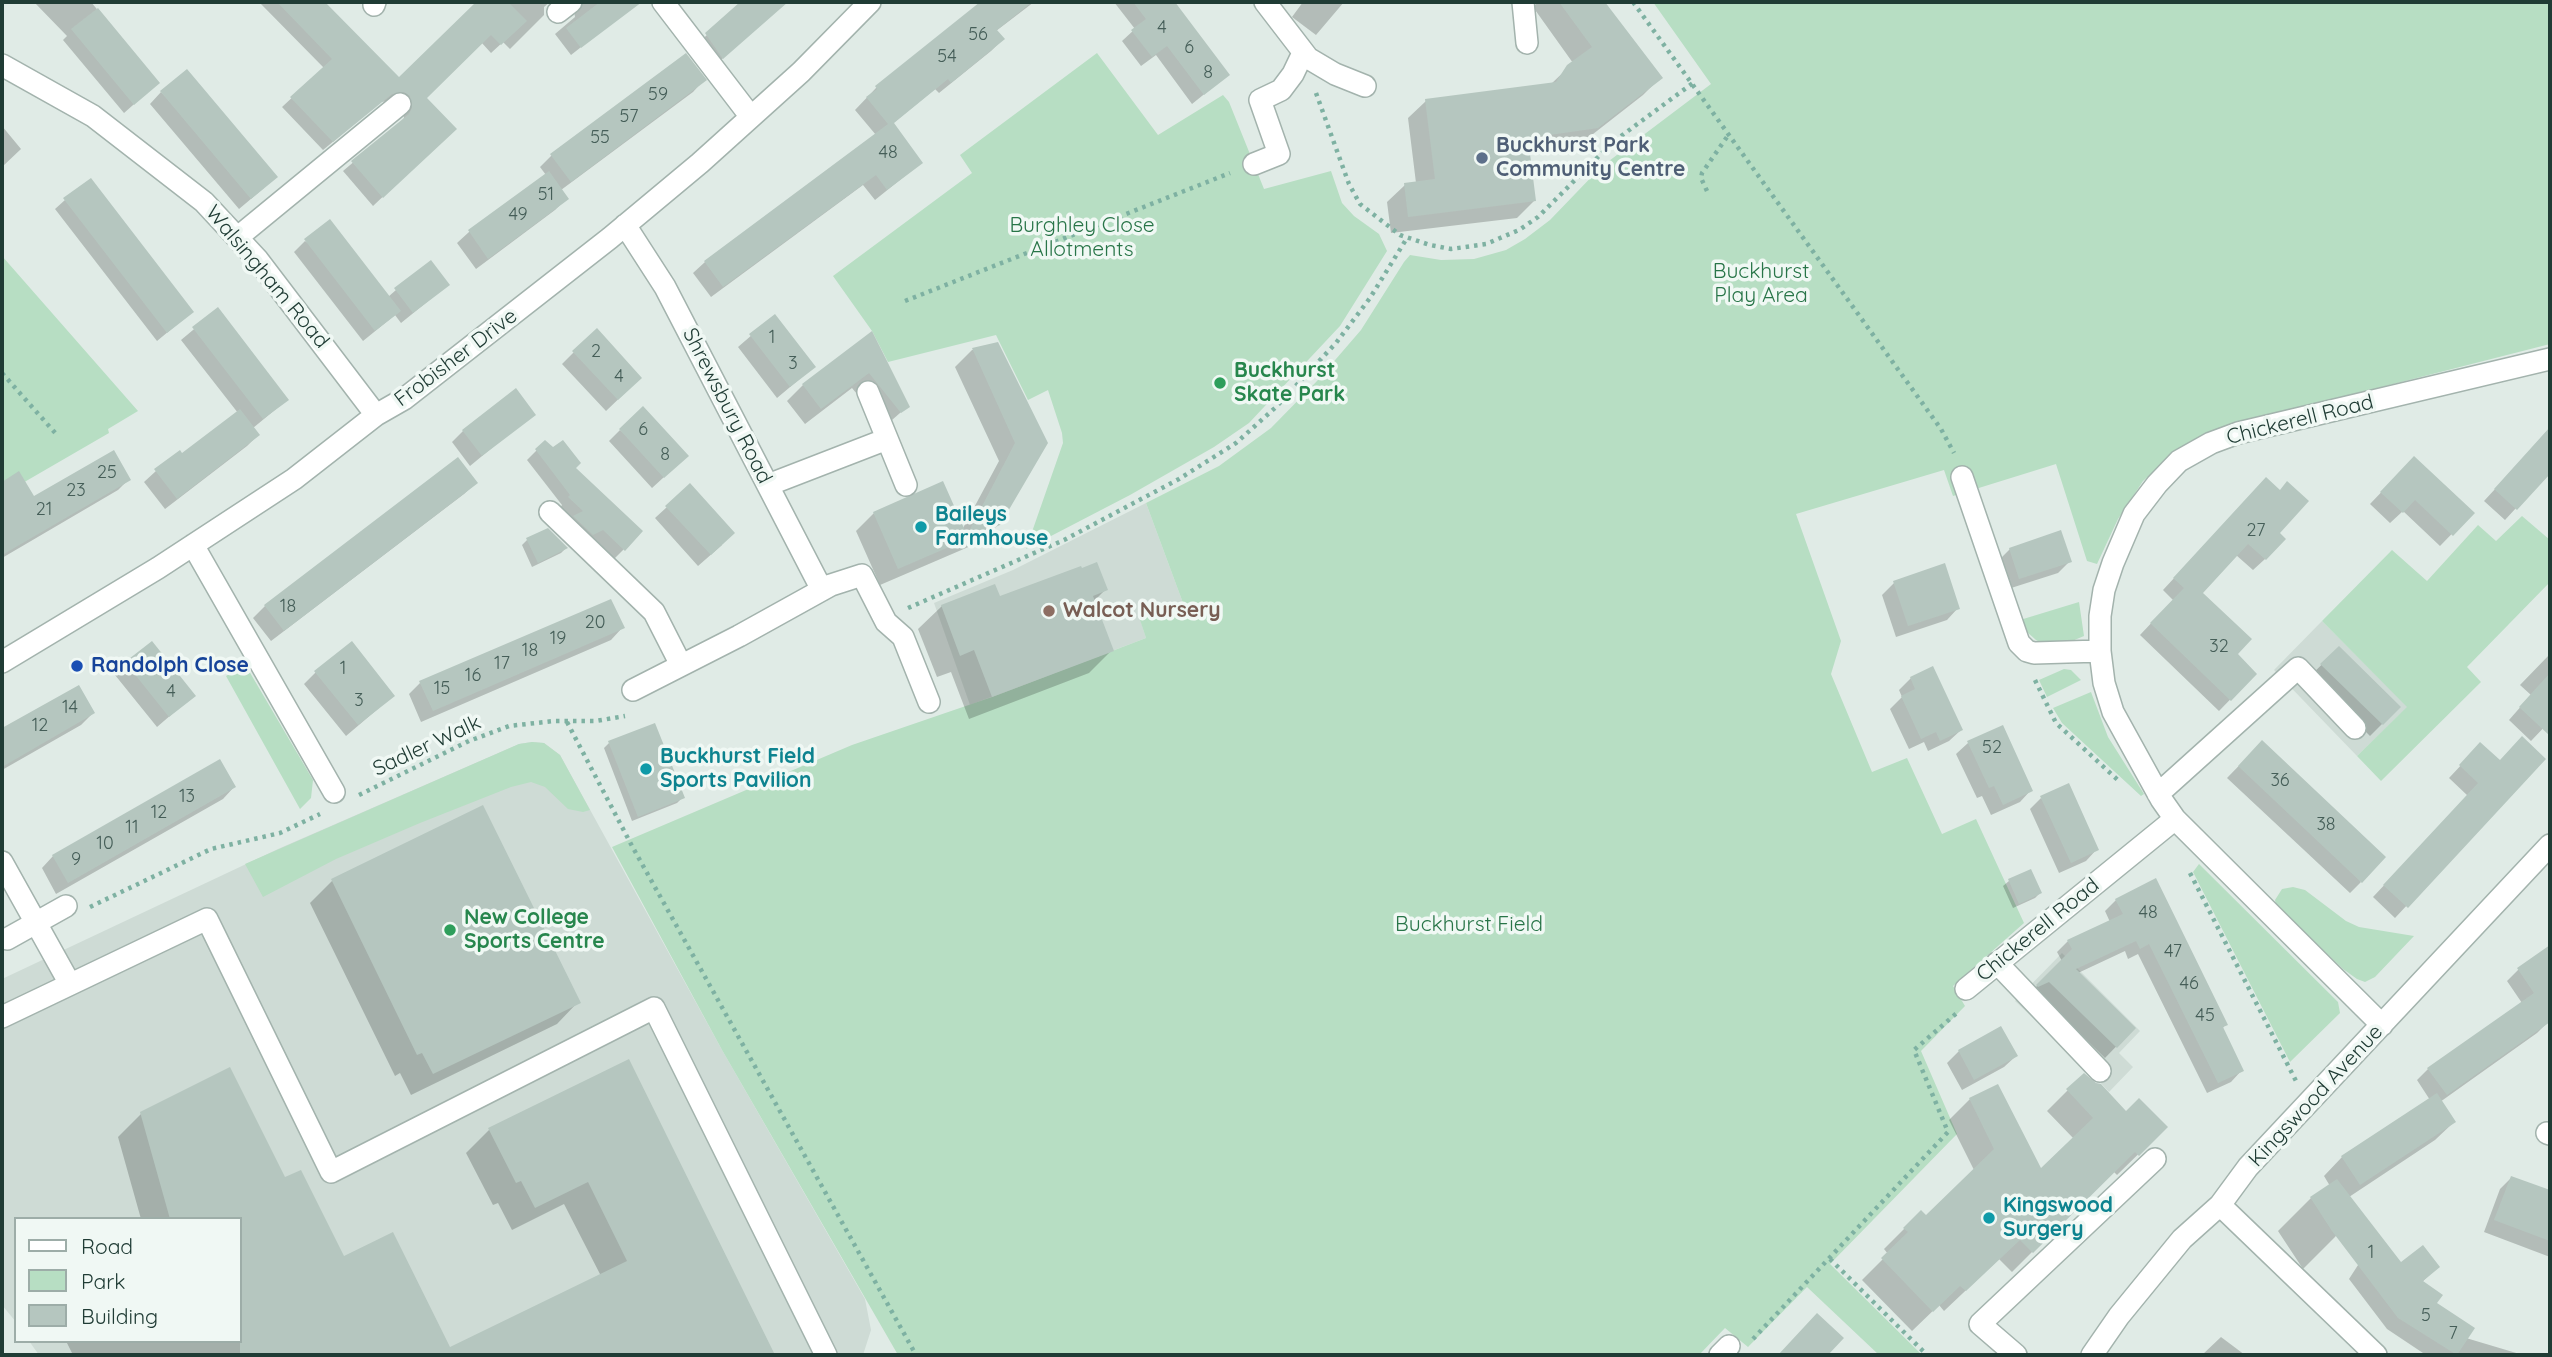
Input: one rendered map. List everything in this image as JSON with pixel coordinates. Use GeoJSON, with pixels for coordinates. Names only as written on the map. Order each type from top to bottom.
{"type":"FeatureCollection","features":[{"type":"Feature","properties":{"kind":"street"},"geometry":{"type":"LineString","coordinates":[[663,2],[751,117]]}},
{"type":"Feature","properties":{"kind":"street","name":"Frobisher Drive"},"geometry":{"type":"LineString","coordinates":[[2,662],[193,545],[302,473],[376,415],[404,399],[625,225],[801,72],[870,2]]}},
{"type":"Feature","properties":{"kind":"street"},"geometry":{"type":"LineString","coordinates":[[1265,2],[1302,54],[1324,69],[1366,86]]}},
{"type":"Feature","properties":{"kind":"street"},"geometry":{"type":"LineString","coordinates":[[1523,2],[1527,43]]}},
{"type":"Feature","properties":{"kind":"street"},"geometry":{"type":"LineString","coordinates":[[1254,164],[1279,154],[1259,100],[1281,90],[1293,74],[1302,54]]}},
{"type":"Feature","properties":{"kind":"street","name":"Walsingham Road"},"geometry":{"type":"LineString","coordinates":[[2,65],[64,98],[112,130],[204,202],[238,237],[376,415]]}},
{"type":"Feature","properties":{"kind":"street"},"geometry":{"type":"LineString","coordinates":[[238,237],[400,104]]}},
{"type":"Feature","properties":{"kind":"street","name":"Shrewsbury Road"},"geometry":{"type":"LineString","coordinates":[[625,225],[666,287],[822,590]]}},
{"type":"Feature","properties":{"kind":"street","name":"Chickerell Road"},"geometry":{"type":"LineString","coordinates":[[2382,1025],[2175,819],[2160,797],[2113,712],[2104,683],[2100,616],[2104,590],[2134,514],[2179,461],[2211,443],[2238,433],[2550,359]]}},
{"type":"Feature","properties":{"kind":"street"},"geometry":{"type":"LineString","coordinates":[[868,392],[906,485]]}},
{"type":"Feature","properties":{"kind":"street"},"geometry":{"type":"LineString","coordinates":[[768,485],[887,439]]}},
{"type":"Feature","properties":{"kind":"street"},"geometry":{"type":"LineString","coordinates":[[1962,477],[2022,647],[2034,653],[2100,651]]}},
{"type":"Feature","properties":{"kind":"street"},"geometry":{"type":"LineString","coordinates":[[550,512],[654,612],[681,665]]}},
{"type":"Feature","properties":{"kind":"street"},"geometry":{"type":"LineString","coordinates":[[193,545],[344,794]]}},
{"type":"Feature","properties":{"kind":"street"},"geometry":{"type":"LineString","coordinates":[[633,690],[822,590],[862,575],[888,624],[904,637],[929,702]]}},
{"type":"Feature","properties":{"kind":"street"},"geometry":{"type":"LineString","coordinates":[[2160,797],[2298,667],[2355,728]]}},
{"type":"Feature","properties":{"kind":"street","name":"Chickerell Road"},"geometry":{"type":"LineString","coordinates":[[1966,989],[2175,819]]}},
{"type":"Feature","properties":{"kind":"street","name":"Kingswood Avenue"},"geometry":{"type":"LineString","coordinates":[[2092,1355],[2119,1316],[2182,1239],[2220,1205],[2248,1167],[2550,845]]}},
{"type":"Feature","properties":{"kind":"street"},"geometry":{"type":"LineString","coordinates":[[2,862],[71,984]]}},
{"type":"Feature","properties":{"kind":"street"},"geometry":{"type":"LineString","coordinates":[[7,939],[36,923],[76,908]]}},
{"type":"Feature","properties":{"kind":"street"},"geometry":{"type":"LineString","coordinates":[[2,1017],[207,919],[331,1172],[654,1008],[826,1355]]}},
{"type":"Feature","properties":{"kind":"street"},"geometry":{"type":"LineString","coordinates":[[1997,963],[2100,1071]]}},
{"type":"Feature","properties":{"kind":"street"},"geometry":{"type":"LineString","coordinates":[[2016,1355],[1980,1324],[2155,1159]]}},
{"type":"Feature","properties":{"kind":"street"},"geometry":{"type":"LineString","coordinates":[[2220,1205],[2376,1355]]}},
{"type":"Feature","properties":{"kind":"path"},"geometry":{"type":"LineString","coordinates":[[1633,2],[1941,429],[1951,446],[1962,477]]}},
{"type":"Feature","properties":{"kind":"path"},"geometry":{"type":"LineString","coordinates":[[1302,54],[1354,194],[1366,210],[1389,228],[1407,238],[1440,247],[1464,248],[1494,242],[1519,230],[1538,217],[1613,142],[1693,83]]}},
{"type":"Feature","properties":{"kind":"path"},"geometry":{"type":"LineString","coordinates":[[1707,191],[1701,178],[1702,173],[1729,134]]}},
{"type":"Feature","properties":{"kind":"path"},"geometry":{"type":"LineString","coordinates":[[905,301],[1254,164]]}},
{"type":"Feature","properties":{"kind":"path"},"geometry":{"type":"LineString","coordinates":[[878,606],[898,599],[903,607],[912,608],[1041,552],[1222,453],[1256,426],[1317,365],[1370,298],[1407,238]]}},
{"type":"Feature","properties":{"kind":"path"},"geometry":{"type":"LineString","coordinates":[[2,373],[57,435]]}},
{"type":"Feature","properties":{"kind":"path"},"geometry":{"type":"LineString","coordinates":[[2022,647],[2025,661],[2056,723],[2140,799],[2160,797]]}},
{"type":"Feature","properties":{"kind":"path","name":"Sadler Walk"},"geometry":{"type":"LineString","coordinates":[[344,794],[509,726],[615,719],[634,713]]}},
{"type":"Feature","properties":{"kind":"path"},"geometry":{"type":"LineString","coordinates":[[567,722],[632,846],[916,1355]]}},
{"type":"Feature","properties":{"kind":"path"},"geometry":{"type":"LineString","coordinates":[[76,908],[211,849],[280,833],[324,812]]}},
{"type":"Feature","properties":{"kind":"path"},"geometry":{"type":"LineString","coordinates":[[2189,871],[2308,1104]]}},
{"type":"Feature","properties":{"kind":"path"},"geometry":{"type":"LineString","coordinates":[[1724,1351],[1746,1345],[1948,1132],[1914,1050],[1973,998],[1966,989]]}},
{"type":"Feature","properties":{"kind":"path"},"geometry":{"type":"LineString","coordinates":[[1830,1258],[1927,1355]]}},
{"type":"Feature","properties":{"kind":"shaded area","name":"Walcot Nursery"},"geometry":{"type":"Polygon","coordinates":[[[1146,503],[1183,603],[1140,619],[1146,638],[970,705],[934,603],[1013,570],[1146,503]]]}},
{"type":"Feature","properties":{"kind":"shaded area"},"geometry":{"type":"Polygon","coordinates":[[[2322,621],[2408,707],[2357,756],[2274,670],[2322,621]]]}},
{"type":"Feature","properties":{"kind":"shaded area"},"geometry":{"type":"Polygon","coordinates":[[[544,743],[560,755],[722,1050],[865,1299],[871,1330],[863,1355],[39,1355],[30,1343],[242,1343],[242,1217],[14,1217],[14,1320],[2,1305],[2,979],[278,849],[519,744],[544,743]]]}},
{"type":"Feature","properties":{"kind":"shaded area"},"geometry":{"type":"Polygon","coordinates":[[[2062,953],[2140,1031],[2119,1053],[2133,1067],[2109,1092],[2015,1001],[2062,953]]]}},
{"type":"Feature","properties":{"kind":"green space","name":"Buckhurst Field"},"geometry":{"type":"Polygon","coordinates":[[[1653,2],[2550,2],[2550,344],[2221,428],[2206,435],[2169,458],[2143,481],[2118,519],[2097,564],[2087,561],[2056,464],[1953,496],[1944,470],[1796,514],[1841,641],[1831,674],[1872,772],[1907,758],[1942,834],[1976,819],[2024,923],[1953,986],[1965,1006],[1921,1051],[1957,1134],[1830,1264],[1922,1355],[1879,1355],[1807,1287],[1748,1347],[1725,1328],[1699,1355],[898,1355],[722,1050],[612,847],[852,745],[992,697],[1146,638],[1140,620],[1183,603],[1146,503],[1219,466],[1271,428],[1361,330],[1410,255],[1441,260],[1474,259],[1506,250],[1550,220],[1601,167],[1711,84],[1653,2]]]}},
{"type":"Feature","properties":{"kind":"green space","name":"Burghley Close Allotments"},"geometry":{"type":"Polygon","coordinates":[[[1097,53],[1158,135],[1223,95],[1229,102],[1264,189],[1331,171],[1342,203],[1354,216],[1379,234],[1387,251],[1340,326],[1249,423],[1214,447],[1130,495],[1026,549],[1063,443],[1048,390],[1028,400],[996,335],[888,362],[872,331],[833,276],[972,173],[960,155],[1097,53]]]}},
{"type":"Feature","properties":{"kind":"green space"},"geometry":{"type":"Polygon","coordinates":[[[2,256],[138,411],[108,429],[109,433],[2,495],[2,256]]]}},
{"type":"Feature","properties":{"kind":"green space"},"geometry":{"type":"Polygon","coordinates":[[[2522,516],[2550,540],[2550,582],[2467,667],[2481,682],[2381,781],[2357,756],[2407,707],[2322,621],[2392,550],[2427,581],[2478,525],[2496,541],[2522,516]]]}},
{"type":"Feature","properties":{"kind":"green space"},"geometry":{"type":"Polygon","coordinates":[[[2079,602],[2084,636],[2065,644],[2046,645],[2036,640],[2020,620],[2079,602]]]}},
{"type":"Feature","properties":{"kind":"green space"},"geometry":{"type":"Polygon","coordinates":[[[240,667],[249,671],[313,780],[311,798],[300,809],[226,676],[240,667]]]}},
{"type":"Feature","properties":{"kind":"green space"},"geometry":{"type":"Polygon","coordinates":[[[2064,669],[2071,670],[2081,680],[2047,697],[2039,680],[2064,669]]]}},
{"type":"Feature","properties":{"kind":"green space"},"geometry":{"type":"Polygon","coordinates":[[[2091,692],[2108,737],[2144,794],[2141,796],[2062,723],[2053,708],[2091,692]]]}},
{"type":"Feature","properties":{"kind":"green space"},"geometry":{"type":"Polygon","coordinates":[[[544,743],[560,755],[590,810],[583,812],[568,809],[545,787],[531,782],[511,787],[336,859],[263,897],[245,864],[519,744],[544,743]]]}},
{"type":"Feature","properties":{"kind":"green space"},"geometry":{"type":"Polygon","coordinates":[[[2199,864],[2338,1002],[2340,1013],[2290,1062],[2193,872],[2199,864]]]}},
{"type":"Feature","properties":{"kind":"green space"},"geometry":{"type":"Polygon","coordinates":[[[2293,887],[2305,890],[2346,921],[2359,927],[2414,936],[2375,977],[2365,982],[2357,979],[2276,905],[2275,900],[2282,889],[2293,887]]]}},
{"type":"Feature","properties":{"kind":"building"},"geometry":{"type":"Polygon","coordinates":[[[277,2],[325,2],[399,77],[476,2],[508,2],[527,21],[501,45],[491,35],[427,98],[457,129],[383,198],[351,161],[409,114],[412,108],[410,96],[404,92],[392,94],[333,142],[290,97],[332,59],[277,2]]]}},
{"type":"Feature","properties":{"kind":"building"},"geometry":{"type":"Polygon","coordinates":[[[600,2],[642,2],[581,48],[566,28],[600,2]]]}},
{"type":"Feature","properties":{"kind":"building"},"geometry":{"type":"Polygon","coordinates":[[[740,2],[788,2],[723,59],[705,33],[740,2]]]}},
{"type":"Feature","properties":{"kind":"building"},"geometry":{"type":"Polygon","coordinates":[[[980,2],[1032,2],[997,30],[1005,39],[951,83],[948,79],[894,123],[923,163],[887,190],[876,175],[723,287],[704,261],[888,124],[866,97],[877,89],[875,86],[980,2]]]}},
{"type":"Feature","properties":{"kind":"building"},"geometry":{"type":"Polygon","coordinates":[[[1133,2],[1175,2],[1230,75],[1204,95],[1167,46],[1152,57],[1131,30],[1146,19],[1133,2]]]}},
{"type":"Feature","properties":{"kind":"building"},"geometry":{"type":"Polygon","coordinates":[[[1559,2],[1605,2],[1663,78],[1598,128],[1528,138],[1536,201],[1408,217],[1404,183],[1435,179],[1425,99],[1556,82],[1567,65],[1592,47],[1559,2]]]}},
{"type":"Feature","properties":{"kind":"building"},"geometry":{"type":"Polygon","coordinates":[[[98,8],[160,83],[134,105],[71,29],[98,8]]]}},
{"type":"Feature","properties":{"kind":"building"},"geometry":{"type":"Polygon","coordinates":[[[686,53],[707,80],[571,182],[550,154],[686,53]]]}},
{"type":"Feature","properties":{"kind":"building"},"geometry":{"type":"Polygon","coordinates":[[[187,69],[278,177],[251,199],[160,91],[187,69]]]}},
{"type":"Feature","properties":{"kind":"building"},"geometry":{"type":"Polygon","coordinates":[[[549,171],[569,199],[488,259],[468,230],[549,171]]]}},
{"type":"Feature","properties":{"kind":"building"},"geometry":{"type":"Polygon","coordinates":[[[91,178],[194,312],[167,333],[63,198],[91,178]]]}},
{"type":"Feature","properties":{"kind":"building"},"geometry":{"type":"Polygon","coordinates":[[[330,219],[401,311],[375,331],[304,239],[330,219]]]}},
{"type":"Feature","properties":{"kind":"building"},"geometry":{"type":"Polygon","coordinates":[[[431,260],[450,285],[413,313],[394,288],[431,260]]]}},
{"type":"Feature","properties":{"kind":"building"},"geometry":{"type":"Polygon","coordinates":[[[218,307],[289,400],[263,419],[192,327],[218,307]]]}},
{"type":"Feature","properties":{"kind":"building"},"geometry":{"type":"Polygon","coordinates":[[[775,314],[816,367],[790,387],[749,334],[775,314]]]}},
{"type":"Feature","properties":{"kind":"building"},"geometry":{"type":"Polygon","coordinates":[[[597,328],[642,378],[618,400],[572,351],[597,328]]]}},
{"type":"Feature","properties":{"kind":"building"},"geometry":{"type":"Polygon","coordinates":[[[872,331],[910,407],[901,413],[869,373],[821,409],[802,384],[872,331]]]}},
{"type":"Feature","properties":{"kind":"building"},"geometry":{"type":"Polygon","coordinates":[[[998,342],[1048,443],[1000,525],[898,569],[873,512],[943,481],[967,535],[1015,443],[972,348],[998,342]]]}},
{"type":"Feature","properties":{"kind":"building"},"geometry":{"type":"Polygon","coordinates":[[[516,388],[536,415],[482,456],[462,430],[516,388]]]}},
{"type":"Feature","properties":{"kind":"building"},"geometry":{"type":"Polygon","coordinates":[[[643,406],[689,456],[664,478],[619,429],[643,406]]]}},
{"type":"Feature","properties":{"kind":"building"},"geometry":{"type":"Polygon","coordinates":[[[240,409],[260,435],[177,499],[154,469],[180,450],[182,453],[240,409]]]}},
{"type":"Feature","properties":{"kind":"building"},"geometry":{"type":"Polygon","coordinates":[[[2550,427],[2550,474],[2517,510],[2494,489],[2550,427]]]}},
{"type":"Feature","properties":{"kind":"building"},"geometry":{"type":"Polygon","coordinates":[[[545,440],[553,447],[563,440],[581,463],[576,468],[643,531],[625,551],[603,530],[593,535],[573,516],[583,511],[568,497],[570,495],[535,449],[545,440]]]}},
{"type":"Feature","properties":{"kind":"building"},"geometry":{"type":"Polygon","coordinates":[[[114,450],[131,480],[2,555],[2,482],[19,471],[34,496],[114,450]]]}},
{"type":"Feature","properties":{"kind":"building"},"geometry":{"type":"Polygon","coordinates":[[[2414,456],[2475,513],[2453,536],[2415,500],[2403,513],[2380,492],[2414,456]]]}},
{"type":"Feature","properties":{"kind":"building"},"geometry":{"type":"Polygon","coordinates":[[[458,457],[478,483],[284,631],[264,605],[458,457]]]}},
{"type":"Feature","properties":{"kind":"building"},"geometry":{"type":"Polygon","coordinates":[[[2266,477],[2280,490],[2287,481],[2309,501],[2280,533],[2286,539],[2266,560],[2248,544],[2203,593],[2252,639],[2238,654],[2257,674],[2231,701],[2150,623],[2184,588],[2173,578],[2266,477]]]}},
{"type":"Feature","properties":{"kind":"building"},"geometry":{"type":"Polygon","coordinates":[[[690,483],[735,533],[711,555],[665,506],[690,483]]]}},
{"type":"Feature","properties":{"kind":"building"},"geometry":{"type":"Polygon","coordinates":[[[548,528],[568,548],[538,563],[526,538],[548,528]]]}},
{"type":"Feature","properties":{"kind":"building"},"geometry":{"type":"Polygon","coordinates":[[[2061,530],[2072,562],[2019,579],[2009,548],[2061,530]]]}},
{"type":"Feature","properties":{"kind":"building"},"geometry":{"type":"Polygon","coordinates":[[[1097,562],[1108,590],[1093,596],[1114,651],[992,697],[974,650],[960,656],[941,605],[995,584],[1000,596],[1097,562]]]}},
{"type":"Feature","properties":{"kind":"building"},"geometry":{"type":"Polygon","coordinates":[[[1945,563],[1960,609],[1908,626],[1893,581],[1945,563]]]}},
{"type":"Feature","properties":{"kind":"building"},"geometry":{"type":"Polygon","coordinates":[[[611,599],[625,628],[433,711],[419,681],[611,599]]]}},
{"type":"Feature","properties":{"kind":"building"},"geometry":{"type":"Polygon","coordinates":[[[152,641],[196,696],[169,717],[125,662],[152,641]]]}},
{"type":"Feature","properties":{"kind":"building"},"geometry":{"type":"Polygon","coordinates":[[[352,641],[395,696],[358,725],[314,671],[352,641]]]}},
{"type":"Feature","properties":{"kind":"building"},"geometry":{"type":"Polygon","coordinates":[[[2339,646],[2401,707],[2383,725],[2320,664],[2339,646]]]}},
{"type":"Feature","properties":{"kind":"building"},"geometry":{"type":"Polygon","coordinates":[[[1933,666],[1963,730],[1940,741],[1936,732],[1921,739],[1901,696],[1915,689],[1910,677],[1933,666]]]}},
{"type":"Feature","properties":{"kind":"building"},"geometry":{"type":"Polygon","coordinates":[[[2550,673],[2550,736],[2519,707],[2550,673]]]}},
{"type":"Feature","properties":{"kind":"building"},"geometry":{"type":"Polygon","coordinates":[[[79,685],[95,713],[2,767],[2,728],[79,685]]]}},
{"type":"Feature","properties":{"kind":"building","name":"Buckhurst Field Sports Pavilion"},"geometry":{"type":"Polygon","coordinates":[[[655,723],[685,798],[638,817],[608,741],[655,723]]]}},
{"type":"Feature","properties":{"kind":"building"},"geometry":{"type":"Polygon","coordinates":[[[2003,725],[2033,791],[2003,805],[1994,786],[1989,788],[1967,741],[2003,725]]]}},
{"type":"Feature","properties":{"kind":"building"},"geometry":{"type":"Polygon","coordinates":[[[2522,736],[2546,759],[2408,908],[2383,885],[2478,783],[2459,765],[2480,742],[2500,760],[2522,736]]]}},
{"type":"Feature","properties":{"kind":"building"},"geometry":{"type":"Polygon","coordinates":[[[2262,740],[2386,857],[2362,883],[2238,766],[2262,740]]]}},
{"type":"Feature","properties":{"kind":"building"},"geometry":{"type":"Polygon","coordinates":[[[220,759],[236,787],[68,883],[52,855],[220,759]]]}},
{"type":"Feature","properties":{"kind":"building"},"geometry":{"type":"Polygon","coordinates":[[[2069,783],[2099,850],[2071,863],[2040,796],[2069,783]]]}},
{"type":"Feature","properties":{"kind":"building","name":"New College Sports Centre"},"geometry":{"type":"Polygon","coordinates":[[[483,805],[581,1003],[433,1074],[422,1053],[417,1055],[331,879],[483,805]]]}},
{"type":"Feature","properties":{"kind":"building"},"geometry":{"type":"Polygon","coordinates":[[[2031,869],[2042,893],[2019,904],[2008,879],[2031,869]]]}},
{"type":"Feature","properties":{"kind":"building"},"geometry":{"type":"Polygon","coordinates":[[[2156,878],[2228,1025],[2223,1027],[2244,1071],[2218,1083],[2149,944],[2140,949],[2136,941],[2076,969],[2136,1028],[2117,1048],[2049,982],[2038,987],[2036,985],[2072,949],[2067,940],[2123,914],[2115,899],[2156,878]]]}},
{"type":"Feature","properties":{"kind":"building"},"geometry":{"type":"Polygon","coordinates":[[[2550,945],[2550,1022],[2447,1095],[2427,1068],[2534,993],[2517,968],[2550,945]]]}},
{"type":"Feature","properties":{"kind":"building"},"geometry":{"type":"Polygon","coordinates":[[[2001,1026],[2018,1056],[1974,1080],[1958,1050],[2001,1026]]]}},
{"type":"Feature","properties":{"kind":"building"},"geometry":{"type":"Polygon","coordinates":[[[629,1059],[775,1355],[240,1355],[242,1217],[169,1217],[140,1112],[230,1067],[285,1177],[301,1170],[344,1256],[393,1232],[450,1347],[627,1261],[588,1182],[535,1208],[521,1181],[516,1183],[488,1128],[629,1059]]]}},
{"type":"Feature","properties":{"kind":"building","name":"Kingswood Surgery"},"geometry":{"type":"Polygon","coordinates":[[[2084,1073],[2101,1084],[2126,1111],[2139,1098],[2168,1127],[2139,1156],[2135,1152],[2033,1253],[2020,1240],[1966,1291],[1960,1286],[1933,1312],[1881,1258],[1908,1232],[1903,1228],[1921,1210],[1926,1215],[1994,1149],[1969,1098],[1998,1084],[2041,1168],[2093,1118],[2066,1089],[2084,1073]]]}},
{"type":"Feature","properties":{"kind":"building"},"geometry":{"type":"Polygon","coordinates":[[[2437,1093],[2456,1122],[2360,1185],[2341,1156],[2437,1093]]]}},
{"type":"Feature","properties":{"kind":"building"},"geometry":{"type":"Polygon","coordinates":[[[2511,1176],[2550,1190],[2550,1241],[2494,1220],[2511,1176]]]}},
{"type":"Feature","properties":{"kind":"building"},"geometry":{"type":"Polygon","coordinates":[[[2337,1179],[2401,1262],[2423,1245],[2440,1267],[2423,1281],[2443,1295],[2437,1303],[2475,1328],[2457,1355],[2398,1318],[2332,1231],[2310,1197],[2337,1179]]]}},
{"type":"Feature","properties":{"kind":"building"},"geometry":{"type":"Polygon","coordinates":[[[1817,1313],[1844,1338],[1828,1355],[1778,1355],[1817,1313]]]}},
{"type":"Feature","properties":{"kind":"place","name":"Buckhurst Park Community Centre"},"geometry":{"type":"Point","coordinates":[1482,158]}},
{"type":"Feature","properties":{"kind":"place","name":"Buckhurst Skate Park"},"geometry":{"type":"Point","coordinates":[1220,383]}},
{"type":"Feature","properties":{"kind":"place","name":"Baileys Farmhouse"},"geometry":{"type":"Point","coordinates":[921,527]}},
{"type":"Feature","properties":{"kind":"place","name":"Walcot Nursery"},"geometry":{"type":"Point","coordinates":[1049,611]}},
{"type":"Feature","properties":{"kind":"place","name":"Randolph Close"},"geometry":{"type":"Point","coordinates":[77,666]}},
{"type":"Feature","properties":{"kind":"place","name":"Buckhurst Field Sports Pavilion"},"geometry":{"type":"Point","coordinates":[646,769]}},
{"type":"Feature","properties":{"kind":"place","name":"New College Sports Centre"},"geometry":{"type":"Point","coordinates":[450,930]}},
{"type":"Feature","properties":{"kind":"place","name":"Kingswood Surgery"},"geometry":{"type":"Point","coordinates":[1989,1218]}},
{"type":"Feature","properties":{"kind":"park label","name":"Buckhurst Play Area"},"geometry":{"type":"Point","coordinates":[1761,284]}}]}
